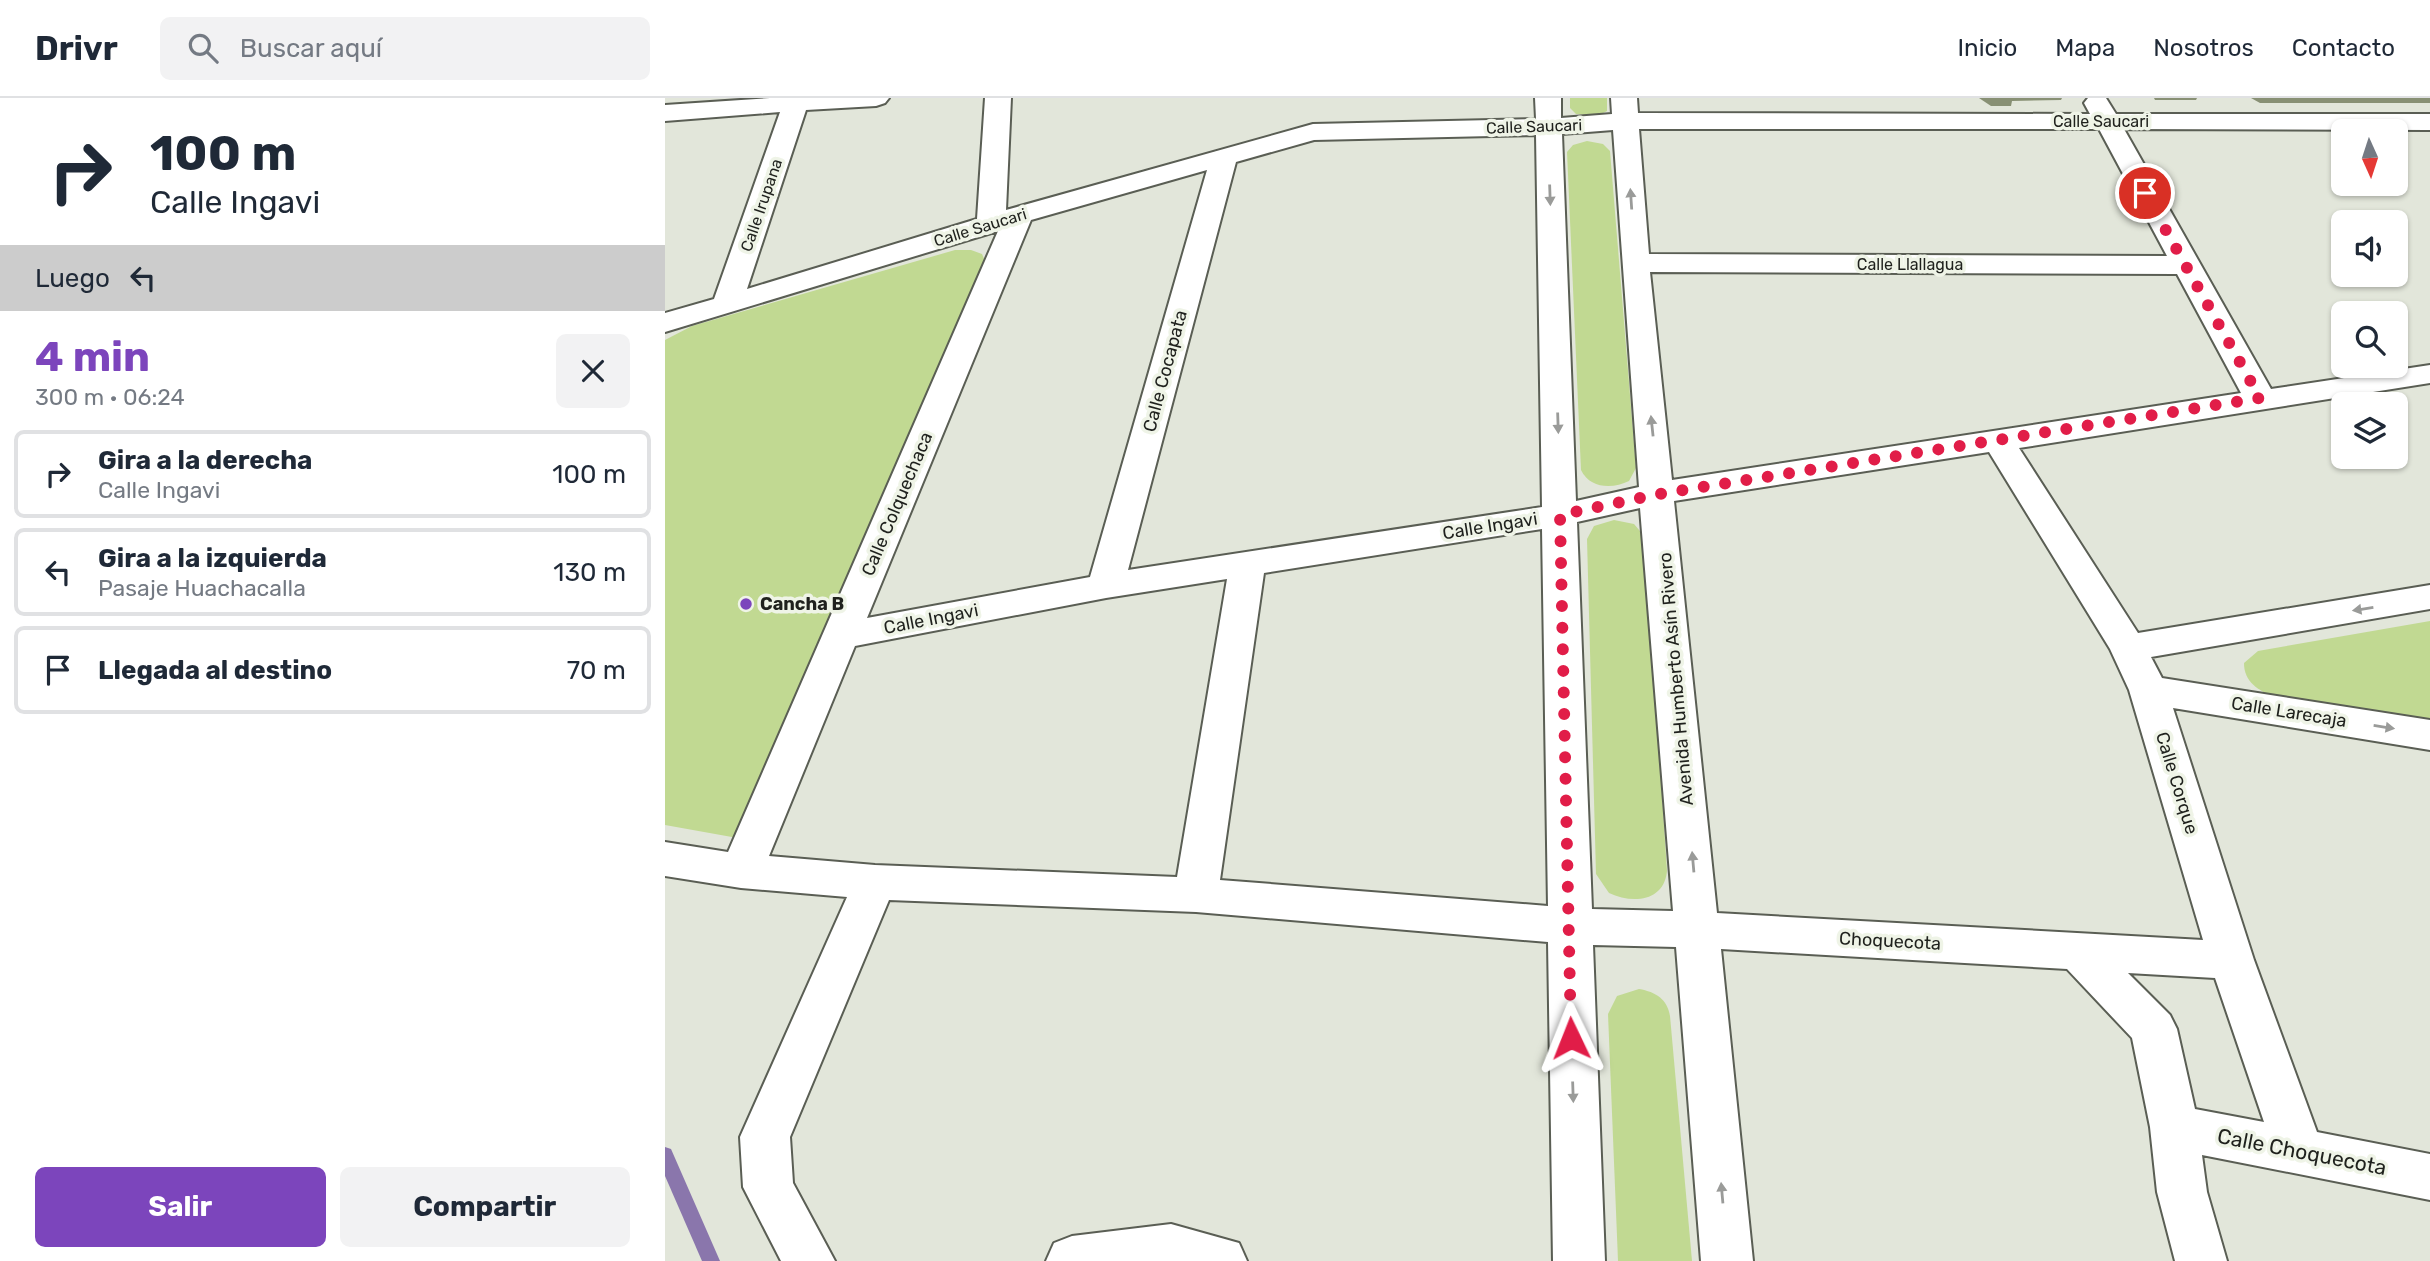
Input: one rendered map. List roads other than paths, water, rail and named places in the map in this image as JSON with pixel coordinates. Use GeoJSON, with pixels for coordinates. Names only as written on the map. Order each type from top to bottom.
{"type":"FeatureCollection","features":[{"type":"Feature","properties":{"kind":"street"},"geometry":{"type":"LineString","coordinates":[[665,113],[876,98]]}},
{"type":"Feature","properties":{"kind":"street","name":"Calle Colquechaca"},"geometry":{"type":"LineString","coordinates":[[741,871],[841,636],[1005,219],[998,98]]}},
{"type":"Feature","properties":{"kind":"street","name":"Calle Irupana"},"geometry":{"type":"LineString","coordinates":[[726,306],[796,104]]}},
{"type":"Feature","properties":{"kind":"street","name":"Calle Saucari"},"geometry":{"type":"LineString","coordinates":[[665,323],[1005,219],[1224,156],[1313,132],[1394,118],[1625,110],[1969,109],[2100,110],[2430,122]]}},
{"type":"Feature","properties":{"kind":"street","name":"Avenida Humberto Asín Rivero"},"geometry":{"type":"LineString","coordinates":[[1625,110],[1635,263],[1659,494],[1727,1261]]}},
{"type":"Feature","properties":{"kind":"street"},"geometry":{"type":"LineString","coordinates":[[2100,110],[2260,398]]}},
{"type":"Feature","properties":{"kind":"street"},"geometry":{"type":"LineString","coordinates":[[1548,113],[1579,1261]]}},
{"type":"Feature","properties":{"kind":"street","name":"Calle Cocapata"},"geometry":{"type":"LineString","coordinates":[[1106,586],[1224,156]]}},
{"type":"Feature","properties":{"kind":"street","name":"Calle Llallagua"},"geometry":{"type":"LineString","coordinates":[[1635,263],[2185,265]]}},
{"type":"Feature","properties":{"kind":"street","name":"Calle Ingavi"},"geometry":{"type":"LineString","coordinates":[[841,636],[1106,586],[1560,515],[1659,494],[2260,398],[2430,374]]}},
{"type":"Feature","properties":{"kind":"street","name":"Calle Corque"},"geometry":{"type":"LineString","coordinates":[[1998,440],[2128,648],[2148,690],[2232,960],[2299,1152]]}},
{"type":"Feature","properties":{"kind":"street"},"geometry":{"type":"LineString","coordinates":[[1196,895],[1247,564]]}},
{"type":"Feature","properties":{"kind":"street"},"geometry":{"type":"LineString","coordinates":[[2128,648],[2430,597]]}},
{"type":"Feature","properties":{"kind":"street","name":"Calle Larecaja"},"geometry":{"type":"LineString","coordinates":[[2148,690],[2430,735]]}},
{"type":"Feature","properties":{"kind":"street","name":"Choquecota"},"geometry":{"type":"LineString","coordinates":[[665,859],[741,871],[875,882],[1196,895],[1568,926],[1699,930],[2232,960]]}},
{"type":"Feature","properties":{"kind":"street"},"geometry":{"type":"LineString","coordinates":[[809,1261],[768,1187],[765,1137],[875,882]]}},
{"type":"Feature","properties":{"kind":"street"},"geometry":{"type":"LineString","coordinates":[[2080,953],[2154,1028],[2174,1127],[2182,1192],[2201,1261]]}},
{"type":"Feature","properties":{"kind":"street","name":"Calle Choquecota"},"geometry":{"type":"LineString","coordinates":[[2174,1127],[2430,1177]]}},
{"type":"Feature","properties":{"kind":"street"},"geometry":{"type":"LineString","coordinates":[[1072,1261],[1171,1250],[1221,1261]]}},
{"type":"Feature","properties":{"kind":"waterway"},"geometry":{"type":"LineString","coordinates":[[665,1155],[711,1261]]}},
{"type":"Feature","properties":{"kind":"place","name":"Cancha B"},"geometry":{"type":"Point","coordinates":[746,604]}}]}
